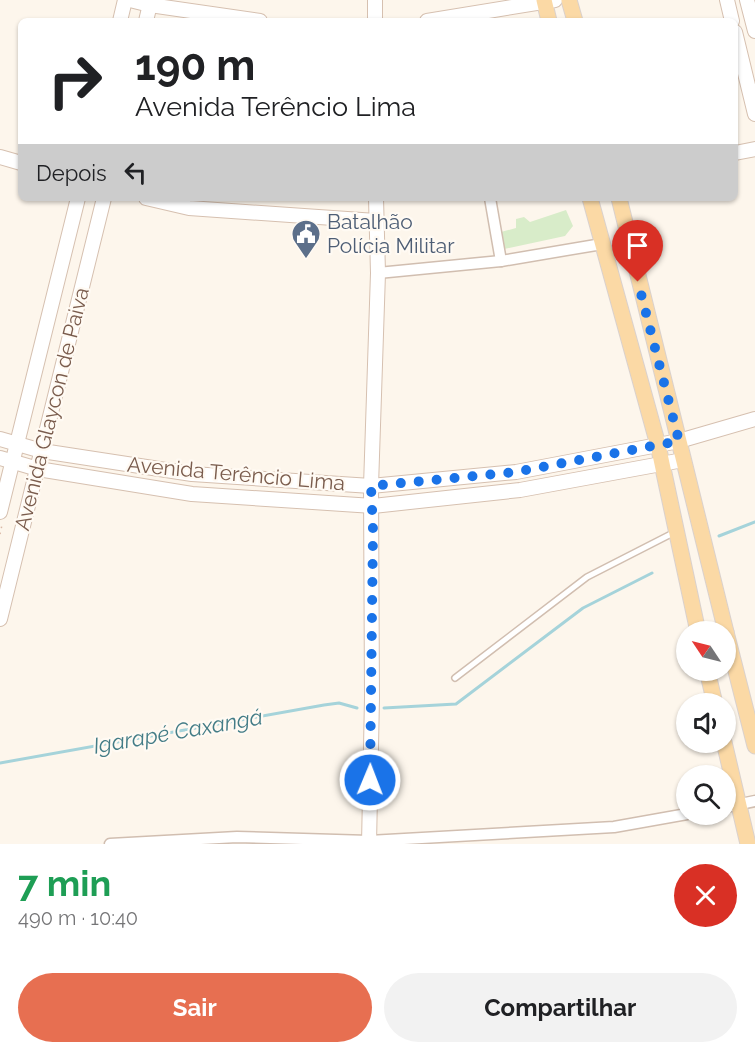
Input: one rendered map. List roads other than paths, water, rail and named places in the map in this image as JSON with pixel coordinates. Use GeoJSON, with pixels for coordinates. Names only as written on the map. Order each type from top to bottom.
{"type":"FeatureCollection","features":[{"type":"Feature","properties":{"kind":"main road"},"geometry":{"type":"LineString","coordinates":[[121,18],[125,0]]}},
{"type":"Feature","properties":{"kind":"main road"},"geometry":{"type":"LineString","coordinates":[[130,0],[243,18]]}},
{"type":"Feature","properties":{"kind":"main road"},"geometry":{"type":"LineString","coordinates":[[375,0],[375,18]]}},
{"type":"Feature","properties":{"kind":"main road"},"geometry":{"type":"LineString","coordinates":[[569,0],[573,18]]}},
{"type":"Feature","properties":{"kind":"main road"},"geometry":{"type":"LineString","coordinates":[[727,0],[731,18]]}},
{"type":"Feature","properties":{"kind":"main road"},"geometry":{"type":"LineString","coordinates":[[747,0],[755,31]]}},
{"type":"Feature","properties":{"kind":"main road"},"geometry":{"type":"LineString","coordinates":[[445,18],[548,1],[549,18]]}},
{"type":"Feature","properties":{"kind":"main road"},"geometry":{"type":"LineString","coordinates":[[147,18],[150,2]]}},
{"type":"Feature","properties":{"kind":"main road"},"geometry":{"type":"LineString","coordinates":[[738,44],[755,114]]}},
{"type":"Feature","properties":{"kind":"main road"},"geometry":{"type":"LineString","coordinates":[[738,152],[755,149]]}},
{"type":"Feature","properties":{"kind":"main road"},"geometry":{"type":"LineString","coordinates":[[0,157],[18,163]]}},
{"type":"Feature","properties":{"kind":"main road","name":"Avenida Glaycon de Paiva"},"geometry":{"type":"LineString","coordinates":[[0,512],[6,460],[16,444],[77,201]]}},
{"type":"Feature","properties":{"kind":"main road","name":"Avenida Glaycon de Paiva"},"geometry":{"type":"LineString","coordinates":[[0,619],[103,201]]}},
{"type":"Feature","properties":{"kind":"main road"},"geometry":{"type":"LineString","coordinates":[[159,201],[189,208],[376,220]]}},
{"type":"Feature","properties":{"kind":"main road"},"geometry":{"type":"LineString","coordinates":[[369,843],[372,698],[373,507],[371,486],[378,273],[376,201]]}},
{"type":"Feature","properties":{"kind":"main road"},"geometry":{"type":"LineString","coordinates":[[592,201],[658,445],[695,621]]}},
{"type":"Feature","properties":{"kind":"main road"},"geometry":{"type":"LineString","coordinates":[[619,201],[723,621]]}},
{"type":"Feature","properties":{"kind":"main road","name":"Avenida Terêncio Lima"},"geometry":{"type":"LineString","coordinates":[[0,439],[42,451],[192,474],[371,486],[516,472],[679,441],[755,419]]}},
{"type":"Feature","properties":{"kind":"main road","name":"Avenida Terêncio Lima"},"geometry":{"type":"LineString","coordinates":[[6,460],[38,469],[192,494],[373,507],[520,490],[683,460]]}},
{"type":"Feature","properties":{"kind":"main road"},"geometry":{"type":"LineString","coordinates":[[149,488],[153,469]]}},
{"type":"Feature","properties":{"kind":"main road"},"geometry":{"type":"LineString","coordinates":[[736,672],[755,747]]}},
{"type":"Feature","properties":{"kind":"main road"},"geometry":{"type":"LineString","coordinates":[[736,816],[748,844]]}},
{"type":"Feature","properties":{"kind":"street"},"geometry":{"type":"LineString","coordinates":[[491,201],[501,261]]}},
{"type":"Feature","properties":{"kind":"street"},"geometry":{"type":"LineString","coordinates":[[378,273],[501,261],[602,244]]}},
{"type":"Feature","properties":{"kind":"street"},"geometry":{"type":"LineString","coordinates":[[736,805],[755,801]]}},
{"type":"Feature","properties":{"kind":"street"},"geometry":{"type":"LineString","coordinates":[[110,844],[237,837],[369,843],[614,827],[676,816]]}},
{"type":"Feature","properties":{"kind":"lane"},"geometry":{"type":"LineString","coordinates":[[455,678],[586,577],[677,535]]}},
{"type":"Feature","properties":{"kind":"waterway","name":"Igarapé Caxangá"},"geometry":{"type":"LineString","coordinates":[[719,536],[755,522]]}},
{"type":"Feature","properties":{"kind":"waterway","name":"Igarapé Caxangá"},"geometry":{"type":"LineString","coordinates":[[384,708],[456,704],[583,608],[652,573]]}},
{"type":"Feature","properties":{"kind":"waterway","name":"Igarapé Caxangá"},"geometry":{"type":"LineString","coordinates":[[0,763],[324,705],[339,703],[357,708]]}},
{"type":"Feature","properties":{"kind":"place","name":"Batalhão Polícia Militar"},"geometry":{"type":"Point","coordinates":[306,260]}}]}
